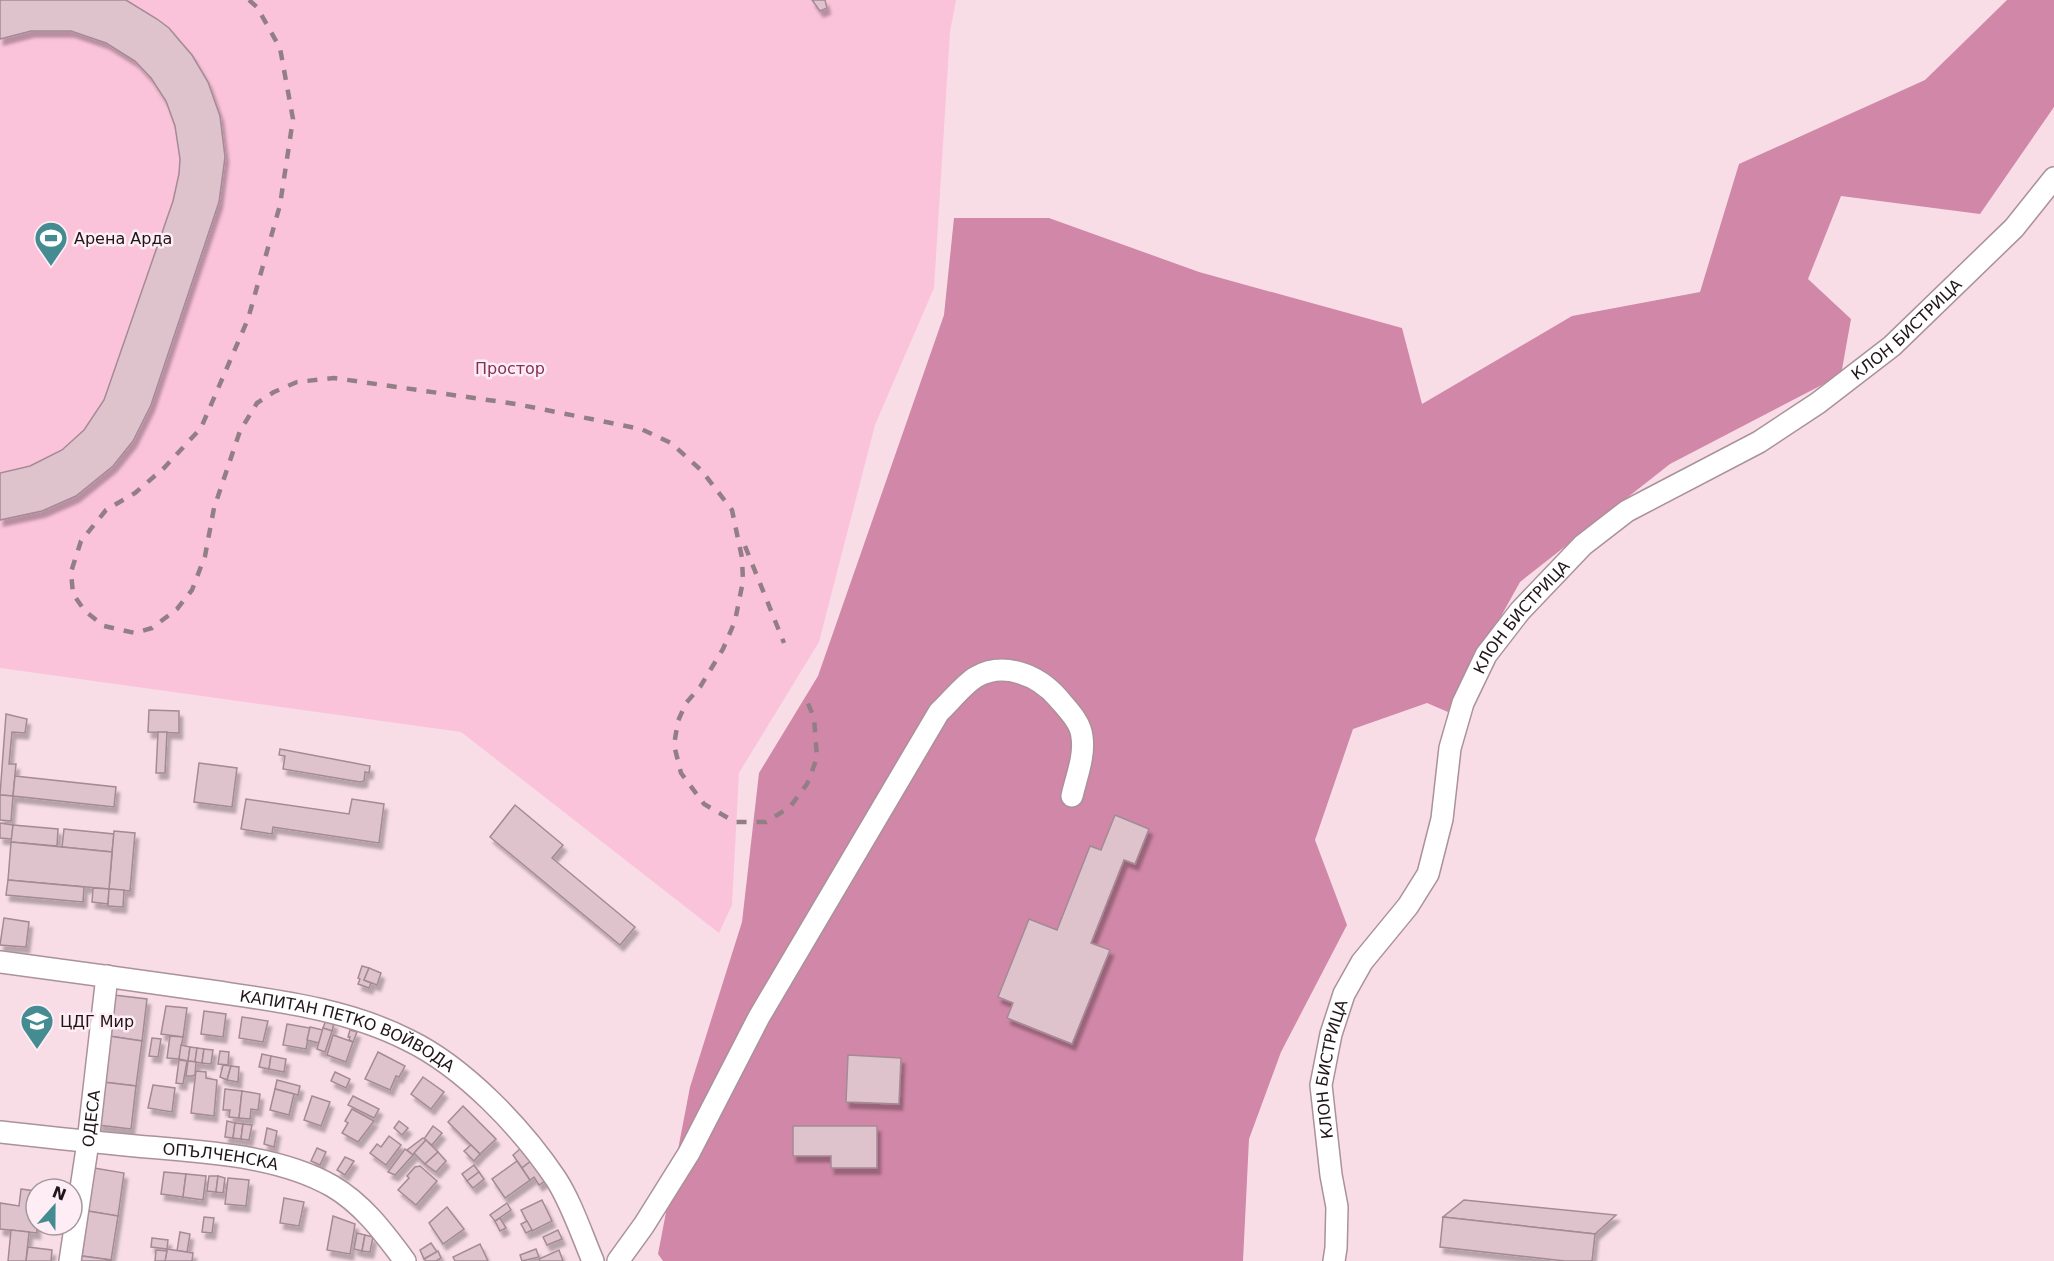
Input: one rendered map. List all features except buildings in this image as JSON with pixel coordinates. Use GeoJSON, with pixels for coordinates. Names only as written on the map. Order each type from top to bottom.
{"type":"FeatureCollection","features":[{"type":"Feature","properties":{"kind":"street","name":"КЛОН БИСТРИЦА"},"geometry":{"type":"LineString","coordinates":[[1334,1261],[1337,1207],[1321,1085],[1330,1034],[1344,994],[1362,962],[1408,906],[1428,874],[1443,819],[1450,748],[1462,703],[1486,655],[1520,611],[1583,545],[1627,511],[1758,442],[1818,403],[1892,346],[2014,228],[2054,178]]}},
{"type":"Feature","properties":{"kind":"street"},"geometry":{"type":"LineString","coordinates":[[618,1261],[644,1225],[689,1153],[759,1017],[939,712],[976,677],[1005,669],[1033,677],[1053,692],[1072,714],[1083,735],[1072,796]]}},
{"type":"Feature","properties":{"kind":"street","name":"КАПИТАН ПЕТКО ВОЙВОДА"},"geometry":{"type":"LineString","coordinates":[[0,962],[308,1006],[360,1021],[409,1040],[447,1064],[492,1102],[530,1144],[557,1180],[593,1261]]}},
{"type":"Feature","properties":{"kind":"street","name":"ОДЕСА"},"geometry":{"type":"LineString","coordinates":[[70,1261],[88,1142],[107,976]]}},
{"type":"Feature","properties":{"kind":"street","name":"ОПЪЛЧЕНСКА"},"geometry":{"type":"LineString","coordinates":[[0,1132],[263,1161],[297,1171],[332,1186],[362,1208],[405,1261]]}},
{"type":"Feature","properties":{"kind":"green space","name":"Простор"},"geometry":{"type":"Polygon","coordinates":[[[0,0],[956,0],[950,32],[934,288],[875,425],[819,642],[739,773],[732,905],[719,933],[461,732],[0,668],[0,0]]]}},
{"type":"Feature","properties":{"kind":"shaded area"},"geometry":{"type":"Polygon","coordinates":[[[2007,0],[2054,0],[2054,107],[1980,214],[1841,196],[1808,279],[1851,319],[1841,375],[1670,464],[1520,582],[1448,712],[1427,703],[1353,729],[1315,840],[1347,925],[1281,1052],[1249,1139],[1243,1261],[663,1261],[658,1254],[690,1087],[742,922],[759,773],[818,676],[944,315],[954,218],[1049,218],[1199,272],[1402,328],[1422,404],[1572,316],[1700,292],[1739,164],[1925,80],[2007,0]]]}},
{"type":"Feature","properties":{"kind":"railway"},"geometry":{"type":"LineString","coordinates":[[249,0],[257,7],[280,48],[293,119],[280,205],[248,319],[201,428],[164,468],[135,493],[106,510],[81,541],[71,572],[73,594],[85,611],[104,626],[135,633],[152,628],[177,609],[192,590],[205,556],[214,508],[240,431],[257,403],[274,392],[297,382],[334,378],[516,404],[641,429],[671,443],[702,471],[732,510],[742,558],[743,581],[735,621],[723,649],[700,687],[686,703],[678,721],[674,745],[681,773],[704,804],[735,822],[766,822],[790,807],[807,784],[817,758],[814,718],[805,696]]}},
{"type":"Feature","properties":{"kind":"railway"},"geometry":{"type":"LineString","coordinates":[[745,546],[784,643]]}},
{"type":"Feature","properties":{"kind":"place","name":"Арена Арда"},"geometry":{"type":"Point","coordinates":[51,267]}},
{"type":"Feature","properties":{"kind":"place","name":"ЦДГ Мир"},"geometry":{"type":"Point","coordinates":[37,1050]}}]}
